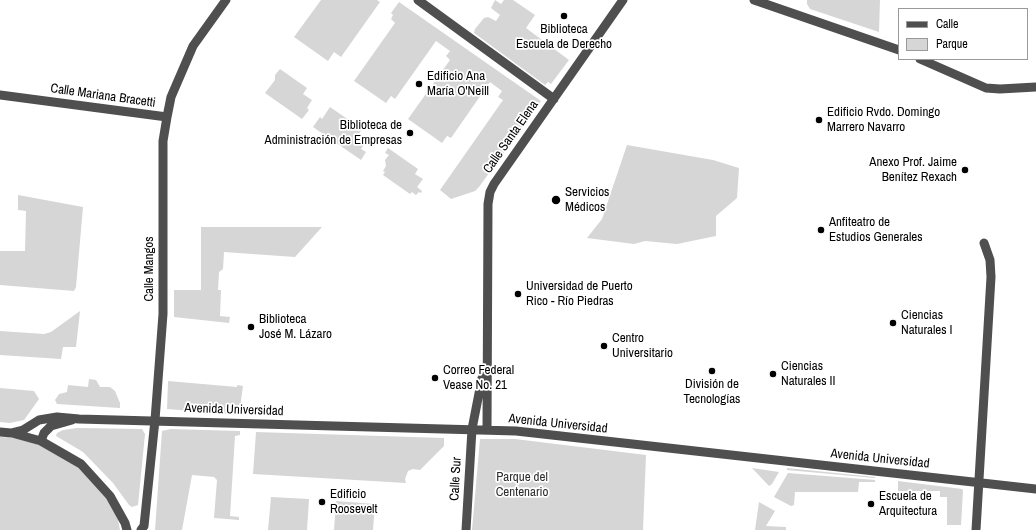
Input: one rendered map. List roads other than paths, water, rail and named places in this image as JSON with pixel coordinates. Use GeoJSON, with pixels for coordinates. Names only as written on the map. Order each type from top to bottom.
{"type":"FeatureCollection","features":[{"type":"Feature","properties":{"kind":"street","name":"Calle Mariana Bracetti"},"geometry":{"type":"LineString","coordinates":[[0,95],[167,118],[171,97],[193,46],[226,0]]}},
{"type":"Feature","properties":{"kind":"street"},"geometry":{"type":"LineString","coordinates":[[418,0],[554,99]]}},
{"type":"Feature","properties":{"kind":"street","name":"Calle Santa Elena"},"geometry":{"type":"LineString","coordinates":[[487,430],[486,359],[488,204],[490,192],[494,184],[623,0]]}},
{"type":"Feature","properties":{"kind":"street"},"geometry":{"type":"LineString","coordinates":[[754,0],[898,50]]}},
{"type":"Feature","properties":{"kind":"street"},"geometry":{"type":"LineString","coordinates":[[922,60],[986,88],[1000,90],[1036,87]]}},
{"type":"Feature","properties":{"kind":"street","name":"Calle Mangos"},"geometry":{"type":"LineString","coordinates":[[141,530],[144,526],[155,420],[163,314],[163,141],[167,118]]}},
{"type":"Feature","properties":{"kind":"street"},"geometry":{"type":"LineString","coordinates":[[976,530],[991,277],[990,260],[984,244]]}},
{"type":"Feature","properties":{"kind":"street","name":"Calle Santa Elena"},"geometry":{"type":"LineString","coordinates":[[472,429],[486,359]]}},
{"type":"Feature","properties":{"kind":"street","name":"Avenida Universidad"},"geometry":{"type":"LineString","coordinates":[[0,432],[11,433],[23,430],[48,417],[516,431],[1036,489]]}},
{"type":"Feature","properties":{"kind":"street","name":"Avenida Universidad"},"geometry":{"type":"LineString","coordinates":[[41,441],[44,433],[51,426],[76,419]]}},
{"type":"Feature","properties":{"kind":"street","name":"Calle Sur"},"geometry":{"type":"LineString","coordinates":[[466,530],[472,429]]}},
{"type":"Feature","properties":{"kind":"street"},"geometry":{"type":"LineString","coordinates":[[11,433],[41,441],[81,464],[110,496],[125,523],[127,530]]}},
{"type":"Feature","properties":{"kind":"place","name":"Biblioteca Escuela de Derecho"},"geometry":{"type":"Point","coordinates":[564,16]}},
{"type":"Feature","properties":{"kind":"place","name":"Edificio Ana María O'Neill"},"geometry":{"type":"Point","coordinates":[419,84]}},
{"type":"Feature","properties":{"kind":"place","name":"Edificio Rvdo. Domingo Marrero Navarro"},"geometry":{"type":"Point","coordinates":[819,120]}},
{"type":"Feature","properties":{"kind":"place","name":"Biblioteca de Administración de Empresas"},"geometry":{"type":"Point","coordinates":[410,133]}},
{"type":"Feature","properties":{"kind":"place","name":"Anexo Prof. Jaime Benítez Rexach"},"geometry":{"type":"Point","coordinates":[965,170]}},
{"type":"Feature","properties":{"kind":"place","name":"Servicios Médicos"},"geometry":{"type":"Point","coordinates":[556,200]}},
{"type":"Feature","properties":{"kind":"place","name":"Anfiteatro de Estudios Generales"},"geometry":{"type":"Point","coordinates":[821,230]}},
{"type":"Feature","properties":{"kind":"place","name":"Universidad de Puerto Rico - Río Piedras"},"geometry":{"type":"Point","coordinates":[518,294]}},
{"type":"Feature","properties":{"kind":"place","name":"Ciencias Naturales I"},"geometry":{"type":"Point","coordinates":[893,323]}},
{"type":"Feature","properties":{"kind":"place","name":"Biblioteca José M. Lázaro"},"geometry":{"type":"Point","coordinates":[251,327]}},
{"type":"Feature","properties":{"kind":"place","name":"Centro Universitario"},"geometry":{"type":"Point","coordinates":[604,346]}},
{"type":"Feature","properties":{"kind":"place","name":"División de Tecnologías"},"geometry":{"type":"Point","coordinates":[712,371]}},
{"type":"Feature","properties":{"kind":"place","name":"Ciencias Naturales II"},"geometry":{"type":"Point","coordinates":[773,374]}},
{"type":"Feature","properties":{"kind":"place","name":"Correo Federal Vease No. 21"},"geometry":{"type":"Point","coordinates":[435,378]}},
{"type":"Feature","properties":{"kind":"place","name":"Edificio Roosevelt"},"geometry":{"type":"Point","coordinates":[322,502]}},
{"type":"Feature","properties":{"kind":"place","name":"Escuela de Arquitectura"},"geometry":{"type":"Point","coordinates":[871,504]}},
{"type":"Feature","properties":{"kind":"park label","name":"Parque del Centenario"},"geometry":{"type":"Point","coordinates":[522,486]}}]}
